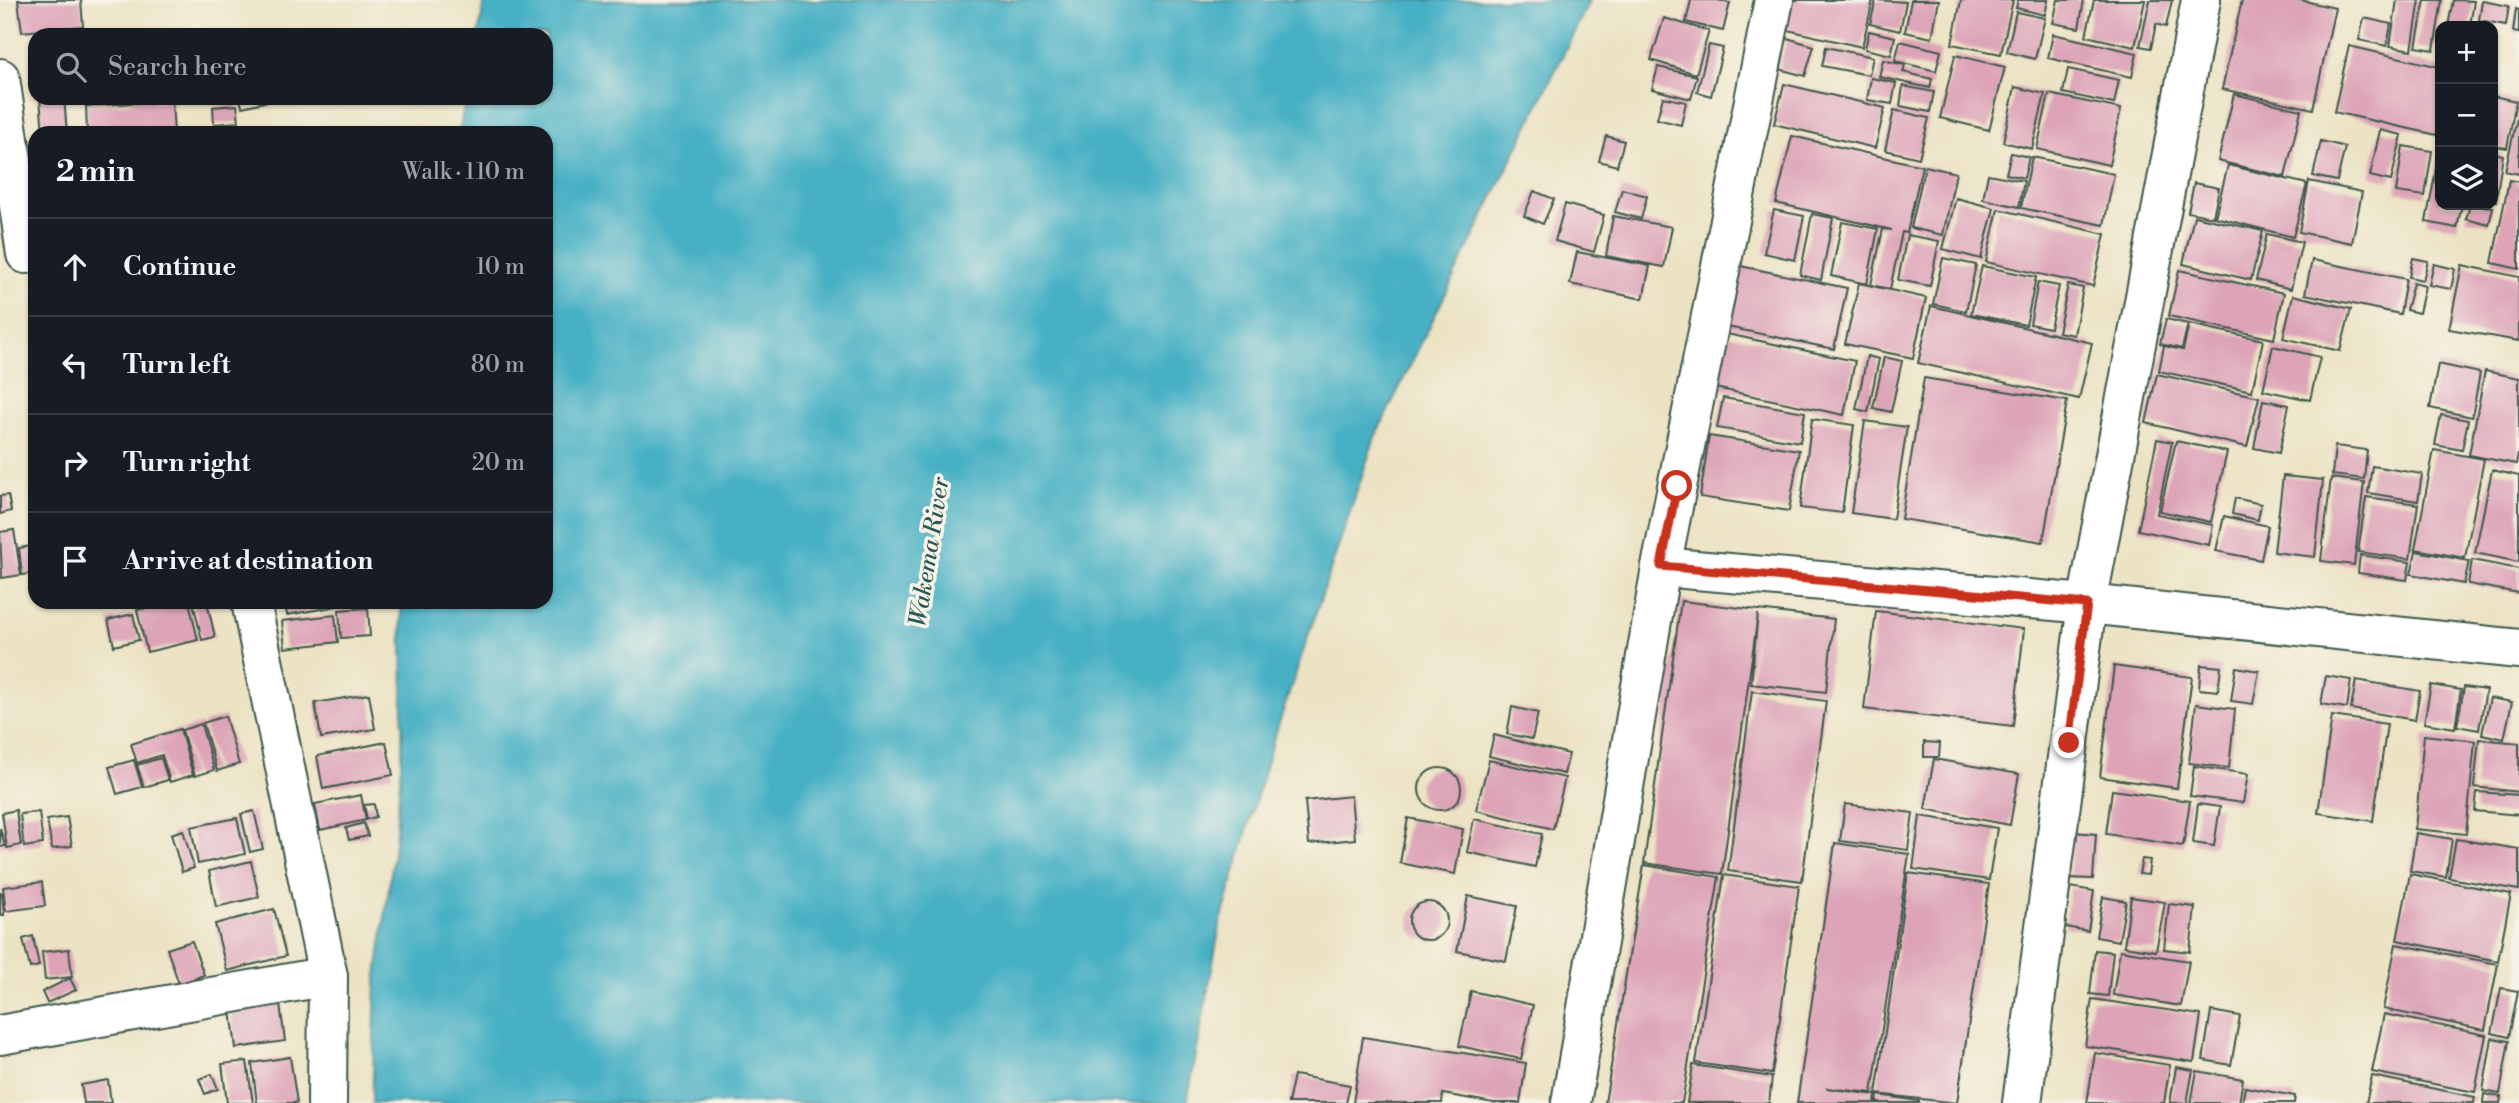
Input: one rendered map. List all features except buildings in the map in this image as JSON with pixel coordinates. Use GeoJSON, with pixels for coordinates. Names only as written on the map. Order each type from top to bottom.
{"type":"FeatureCollection","features":[{"type":"Feature","properties":{"kind":"street"},"geometry":{"type":"LineString","coordinates":[[1571,1103],[1661,566],[1774,0]]}},
{"type":"Feature","properties":{"kind":"street"},"geometry":{"type":"LineString","coordinates":[[2022,1103],[2087,604],[2201,0]]}},
{"type":"Feature","properties":{"kind":"street"},"geometry":{"type":"LineString","coordinates":[[0,78],[20,256]]}},
{"type":"Feature","properties":{"kind":"street"},"geometry":{"type":"LineString","coordinates":[[1661,566],[2087,604],[2519,649]]}},
{"type":"Feature","properties":{"kind":"street"},"geometry":{"type":"LineString","coordinates":[[252,609],[328,976],[327,1103]]}},
{"type":"Feature","properties":{"kind":"street"},"geometry":{"type":"LineString","coordinates":[[0,1035],[328,976]]}},
{"type":"Feature","properties":{"kind":"water","name":"Wakema River"},"geometry":{"type":"Polygon","coordinates":[[[485,0],[1590,0],[1375,437],[1270,750],[1220,925],[1187,1103],[372,1103],[376,982],[395,844],[402,753],[401,609],[553,609],[553,126],[460,126],[465,105],[553,105],[553,28],[479,28],[485,0]]]}},
{"type":"Feature","properties":{"kind":"route"},"geometry":{"type":"LineString","coordinates":[[1677,486],[1661,566],[2087,604],[2069,743]]}}]}
